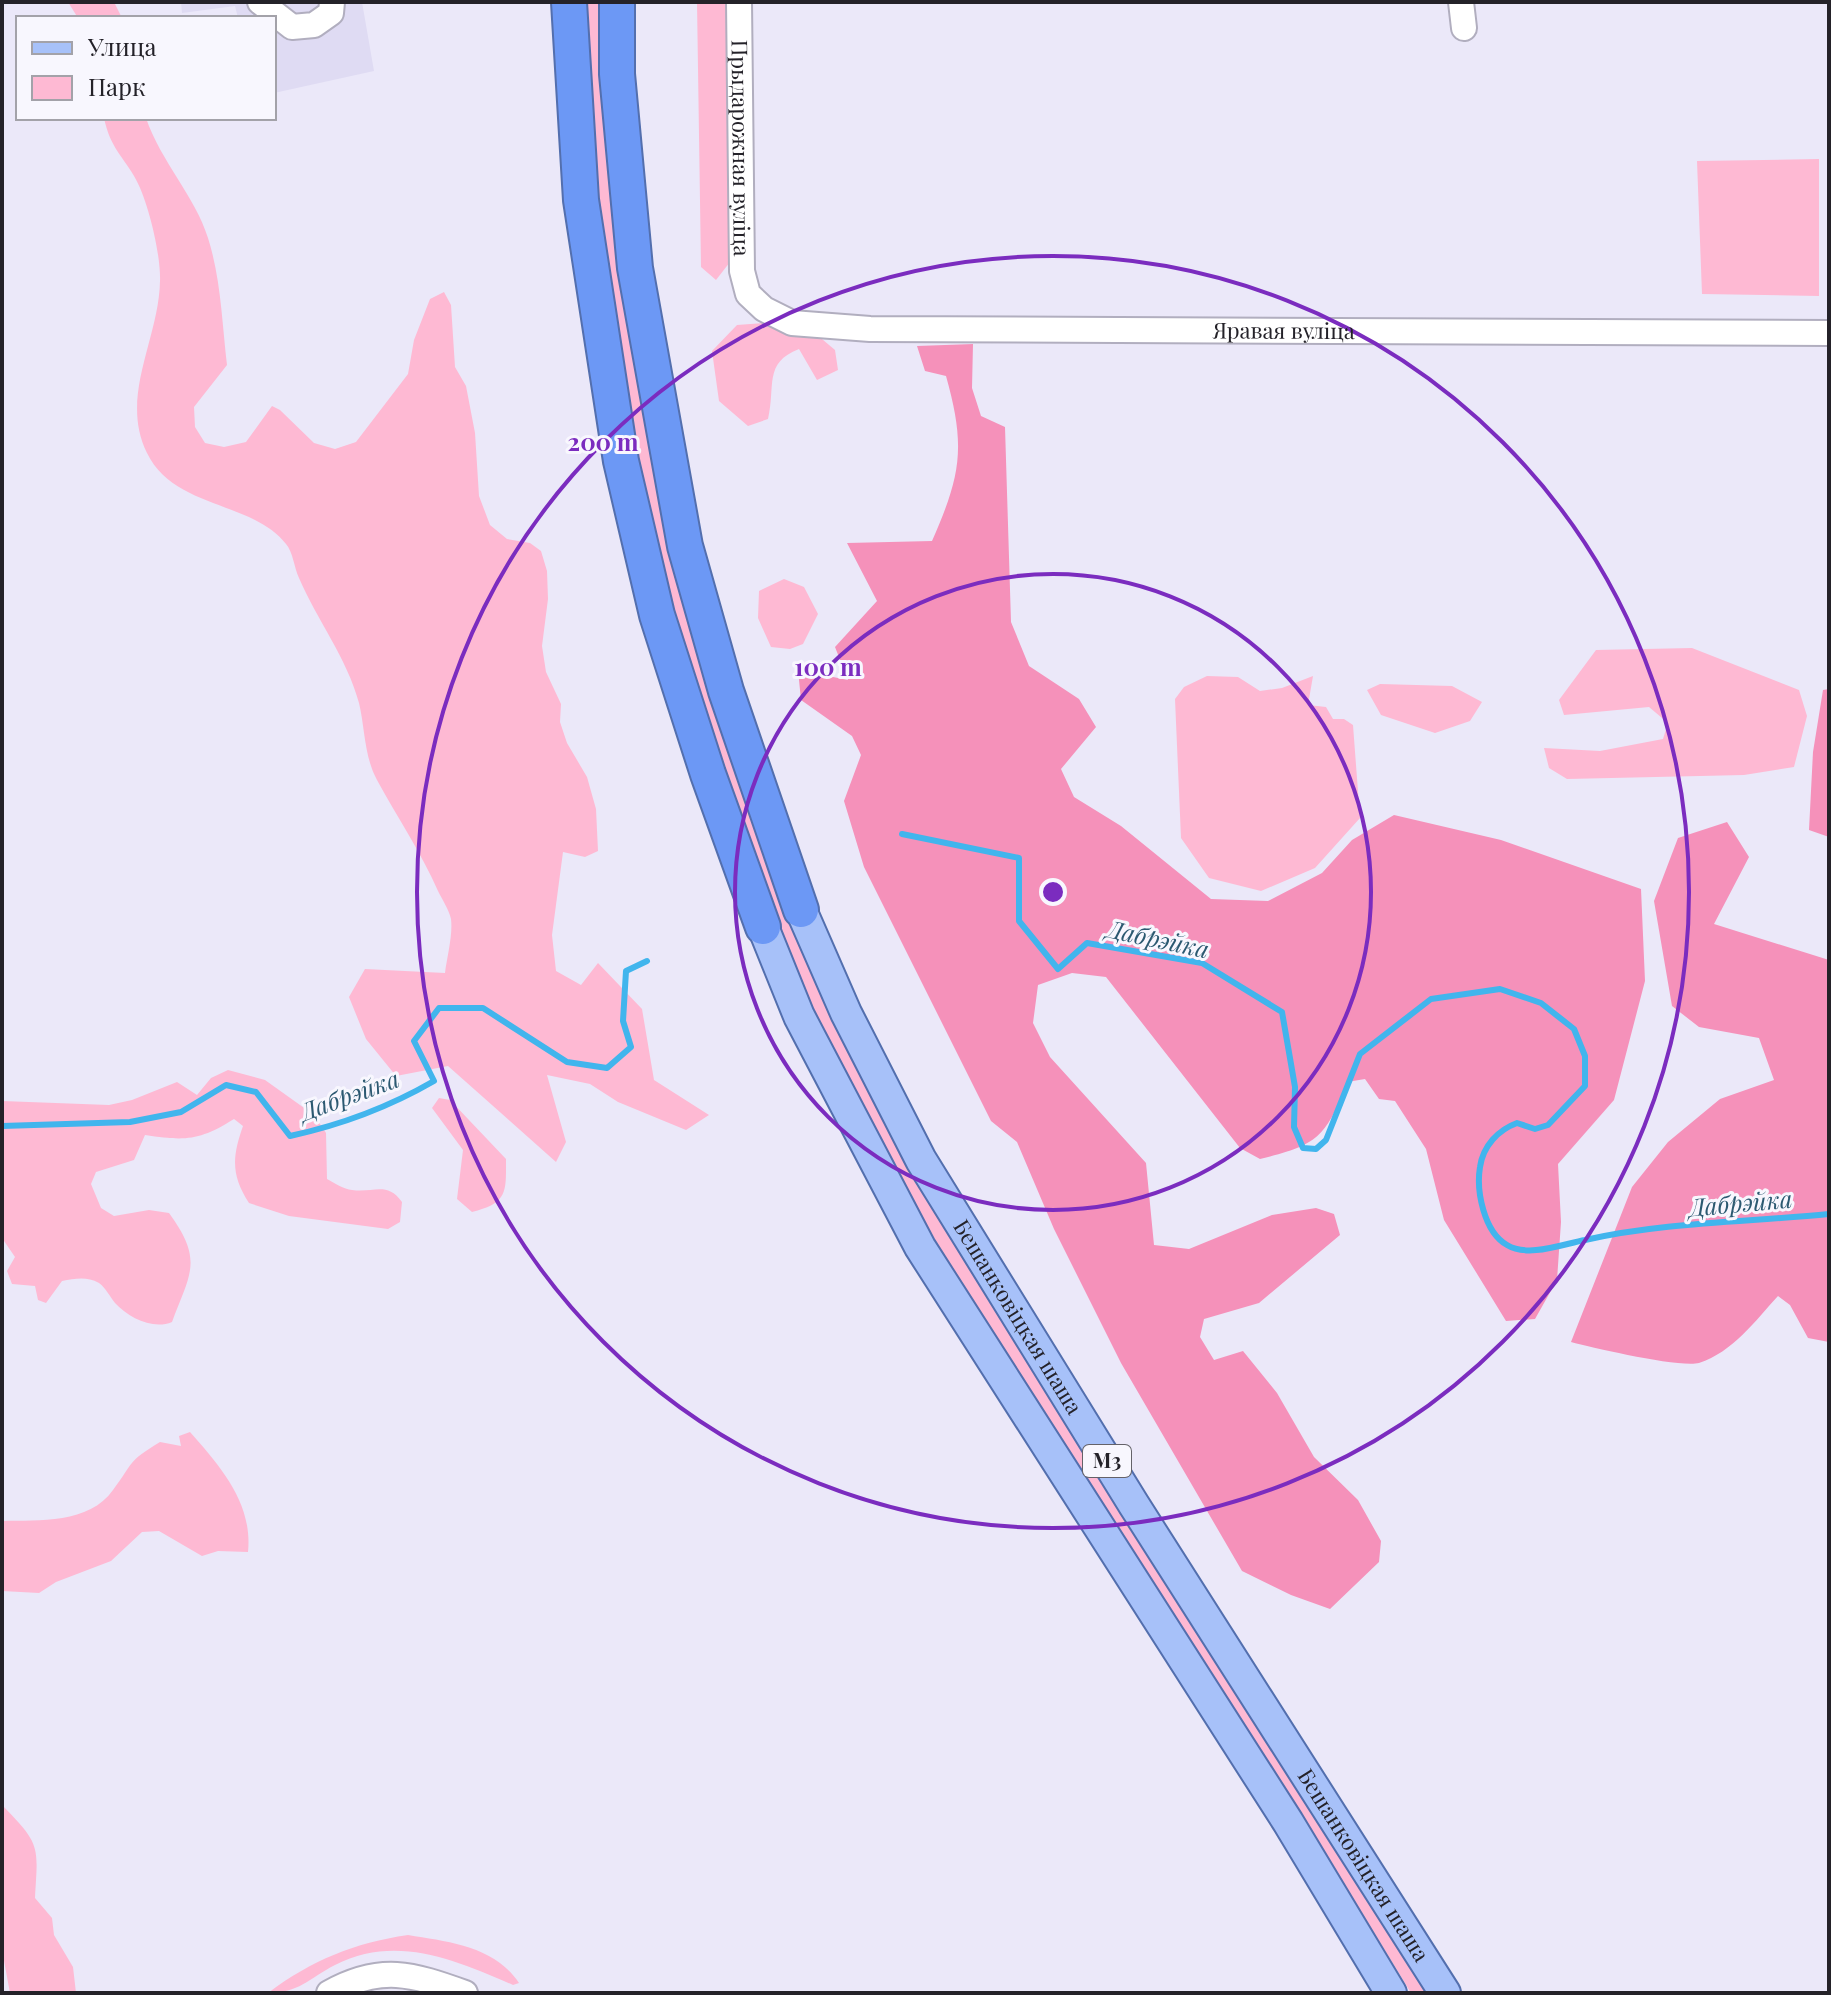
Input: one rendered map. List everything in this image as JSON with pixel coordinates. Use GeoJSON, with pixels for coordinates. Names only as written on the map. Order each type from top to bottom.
{"type":"FeatureCollection","features":[{"type":"Feature","properties":{"kind":"highway","name":"М3"},"geometry":{"type":"LineString","coordinates":[[569,2],[581,200],[621,461],[657,615],[708,774],[763,927]]}},
{"type":"Feature","properties":{"kind":"highway","name":"М3"},"geometry":{"type":"LineString","coordinates":[[617,2],[617,74],[635,268],[685,546],[726,691],[801,910]]}},
{"type":"Feature","properties":{"kind":"main road","name":"Бешанковіцкая шаша"},"geometry":{"type":"LineString","coordinates":[[801,910],[846,1013],[921,1160],[1134,1505],[1445,1993]]}},
{"type":"Feature","properties":{"kind":"main road","name":"Бешанковіцкая шаша"},"geometry":{"type":"LineString","coordinates":[[763,927],[799,1016],[920,1247],[1279,1809],[1391,1993]]}},
{"type":"Feature","properties":{"kind":"street"},"geometry":{"type":"LineString","coordinates":[[260,2],[292,27],[314,25],[331,13],[332,2]]}},
{"type":"Feature","properties":{"kind":"street","name":"Прыдарожная вуліца"},"geometry":{"type":"LineString","coordinates":[[739,2],[742,271],[748,294]]}},
{"type":"Feature","properties":{"kind":"street"},"geometry":{"type":"LineString","coordinates":[[1461,2],[1464,28]]}},
{"type":"Feature","properties":{"kind":"street","name":"Яравая вуліца"},"geometry":{"type":"LineString","coordinates":[[748,294],[764,309],[792,323],[870,329],[1829,333]]}},
{"type":"Feature","properties":{"kind":"street"},"geometry":{"type":"LineString","coordinates":[[329,1993],[355,1979],[411,1974],[465,1993]]}},
{"type":"Feature","properties":{"kind":"shaded area"},"geometry":{"type":"Polygon","coordinates":[[[181,2],[362,2],[374,71],[276,93],[276,16],[238,16],[235,6],[182,13],[181,2]]]}},
{"type":"Feature","properties":{"kind":"shaded area"},"geometry":{"type":"Polygon","coordinates":[[[973,344],[972,388],[981,416],[1005,427],[1011,622],[1029,666],[1079,699],[1096,727],[1061,769],[1074,797],[1121,826],[1211,899],[1268,901],[1322,873],[1352,840],[1394,815],[1501,840],[1641,889],[1645,981],[1614,1100],[1558,1164],[1561,1222],[1557,1280],[1535,1319],[1506,1321],[1444,1220],[1426,1149],[1395,1101],[1379,1099],[1365,1079],[1347,1082],[1333,1116],[1317,1136],[1295,1149],[1260,1159],[1240,1148],[1106,977],[1072,973],[1038,985],[1033,1023],[1050,1057],[1146,1163],[1154,1245],[1189,1249],[1272,1215],[1316,1208],[1334,1214],[1340,1235],[1259,1303],[1204,1319],[1200,1337],[1214,1360],[1243,1351],[1277,1393],[1314,1457],[1358,1500],[1381,1541],[1379,1562],[1330,1609],[1291,1595],[1242,1571],[1121,1363],[1054,1229],[1017,1142],[991,1121],[864,867],[844,801],[861,755],[852,736],[801,700],[798,670],[848,680],[835,647],[877,601],[847,543],[932,541],[949,497],[958,442],[952,401],[946,376],[925,371],[917,346],[973,344]]]}},
{"type":"Feature","properties":{"kind":"shaded area"},"geometry":{"type":"Polygon","coordinates":[[[1829,689],[1829,837],[1809,830],[1813,752],[1823,690],[1829,689]]]}},
{"type":"Feature","properties":{"kind":"shaded area"},"geometry":{"type":"Polygon","coordinates":[[[1727,822],[1749,857],[1714,924],[1829,960],[1829,1342],[1808,1338],[1790,1305],[1778,1296],[1743,1335],[1722,1351],[1699,1363],[1674,1363],[1571,1342],[1632,1187],[1668,1142],[1720,1099],[1774,1080],[1759,1038],[1699,1027],[1672,1006],[1654,901],[1678,838],[1727,822]]]}},
{"type":"Feature","properties":{"kind":"green space"},"geometry":{"type":"Polygon","coordinates":[[[68,2],[114,2],[121,16],[77,16],[68,2]]]}},
{"type":"Feature","properties":{"kind":"green space"},"geometry":{"type":"Polygon","coordinates":[[[582,2],[601,2],[604,115],[616,229],[654,459],[862,1076],[933,1208],[1037,1379],[1282,1758],[1428,1993],[1411,1993],[1008,1358],[878,1141],[811,1006],[732,803],[674,626],[646,519],[631,447],[608,299],[582,2]]]}},
{"type":"Feature","properties":{"kind":"green space"},"geometry":{"type":"Polygon","coordinates":[[[697,2],[727,2],[730,262],[716,280],[701,267],[697,2]]]}},
{"type":"Feature","properties":{"kind":"green space"},"geometry":{"type":"Polygon","coordinates":[[[104,120],[147,120],[208,238],[218,285],[227,365],[194,407],[195,427],[205,443],[224,447],[246,442],[272,406],[314,443],[335,449],[356,442],[408,374],[414,340],[430,299],[444,292],[451,305],[455,367],[466,386],[475,433],[479,496],[490,525],[507,539],[530,543],[541,551],[547,571],[548,599],[542,646],[546,672],[561,704],[560,722],[567,743],[587,777],[596,809],[598,851],[585,857],[563,852],[552,935],[556,971],[581,985],[598,963],[642,1009],[654,1080],[709,1115],[686,1130],[618,1102],[590,1084],[547,1075],[566,1142],[556,1162],[448,1066],[396,1076],[366,1039],[349,997],[365,969],[445,973],[451,919],[424,862],[373,771],[354,686],[306,594],[288,547],[272,530],[254,520],[175,485],[159,471],[147,453],[139,432],[137,410],[158,303],[158,257],[144,198],[104,120]]]}},
{"type":"Feature","properties":{"kind":"green space"},"geometry":{"type":"Polygon","coordinates":[[[1819,159],[1819,296],[1702,294],[1697,161],[1819,159]]]}},
{"type":"Feature","properties":{"kind":"green space"},"geometry":{"type":"Polygon","coordinates":[[[765,323],[816,334],[835,350],[838,370],[817,380],[799,349],[788,355],[775,369],[768,419],[748,426],[719,401],[712,351],[737,325],[765,323]]]}},
{"type":"Feature","properties":{"kind":"green space"},"geometry":{"type":"Polygon","coordinates":[[[784,579],[804,587],[818,614],[803,644],[790,649],[771,647],[758,618],[759,591],[784,579]]]}},
{"type":"Feature","properties":{"kind":"green space"},"geometry":{"type":"Polygon","coordinates":[[[1692,648],[1799,690],[1807,716],[1794,767],[1744,775],[1567,779],[1549,768],[1544,748],[1600,751],[1663,739],[1668,723],[1649,707],[1564,715],[1559,700],[1596,650],[1692,648]]]}},
{"type":"Feature","properties":{"kind":"green space"},"geometry":{"type":"Polygon","coordinates":[[[1207,676],[1238,677],[1260,691],[1282,688],[1313,676],[1308,705],[1326,707],[1333,719],[1344,719],[1353,725],[1360,818],[1315,868],[1261,891],[1209,878],[1181,838],[1175,699],[1184,687],[1207,676]]]}},
{"type":"Feature","properties":{"kind":"green space"},"geometry":{"type":"Polygon","coordinates":[[[1380,684],[1452,686],[1482,702],[1470,721],[1435,733],[1381,715],[1367,690],[1380,684]]]}},
{"type":"Feature","properties":{"kind":"green space"},"geometry":{"type":"Polygon","coordinates":[[[228,1070],[265,1080],[314,1115],[326,1133],[327,1179],[349,1189],[391,1192],[402,1202],[400,1222],[388,1229],[289,1216],[249,1203],[236,1175],[235,1157],[243,1126],[234,1119],[211,1132],[191,1138],[145,1135],[134,1160],[96,1172],[91,1184],[101,1208],[114,1216],[149,1210],[169,1213],[180,1229],[187,1243],[190,1267],[172,1322],[157,1325],[134,1318],[115,1303],[99,1283],[90,1279],[62,1281],[46,1303],[38,1300],[35,1286],[12,1284],[7,1271],[15,1257],[2,1238],[2,1101],[109,1105],[132,1100],[177,1082],[197,1095],[211,1078],[228,1070]]]}},
{"type":"Feature","properties":{"kind":"green space"},"geometry":{"type":"Polygon","coordinates":[[[439,1098],[450,1100],[506,1159],[505,1188],[499,1200],[492,1205],[472,1212],[457,1199],[463,1150],[432,1108],[439,1098]]]}},
{"type":"Feature","properties":{"kind":"green space"},"geometry":{"type":"Polygon","coordinates":[[[190,1432],[223,1472],[240,1501],[248,1534],[248,1552],[218,1551],[202,1556],[159,1531],[142,1532],[111,1561],[56,1582],[39,1593],[2,1591],[2,1521],[62,1518],[91,1509],[103,1501],[142,1454],[160,1442],[181,1446],[179,1436],[190,1432]]]}},
{"type":"Feature","properties":{"kind":"green space"},"geometry":{"type":"Polygon","coordinates":[[[2,1805],[24,1829],[34,1847],[37,1867],[35,1898],[52,1918],[54,1935],[73,1967],[76,1993],[10,1993],[2,1950],[2,1805]]]}},
{"type":"Feature","properties":{"kind":"green space"},"geometry":{"type":"Polygon","coordinates":[[[408,1935],[484,1953],[509,1971],[519,1983],[513,1985],[447,1960],[403,1951],[358,1956],[335,1965],[296,1988],[268,1993],[317,1962],[352,1948],[408,1935]]]}},
{"type":"Feature","properties":{"kind":"waterway","name":"Дабрэйка"},"geometry":{"type":"LineString","coordinates":[[902,834],[1019,858],[1019,921],[1058,969],[1087,943],[1202,963],[1282,1012],[1295,1087],[1294,1127],[1303,1148],[1316,1149],[1326,1140],[1360,1054],[1431,999],[1500,989],[1541,1003],[1574,1029],[1585,1056],[1585,1086],[1548,1125],[1535,1129],[1517,1123],[1498,1134],[1484,1152],[1479,1177],[1483,1210],[1499,1239],[1515,1249],[1546,1249],[1615,1234],[1676,1226],[1829,1214]]}},
{"type":"Feature","properties":{"kind":"waterway","name":"Дабрэйка"},"geometry":{"type":"LineString","coordinates":[[2,1126],[130,1122],[181,1112],[226,1085],[256,1092],[290,1136],[309,1132],[382,1107],[434,1081],[414,1041],[439,1008],[483,1008],[567,1062],[607,1068],[631,1047],[623,1021],[626,971],[647,961]]}}]}
